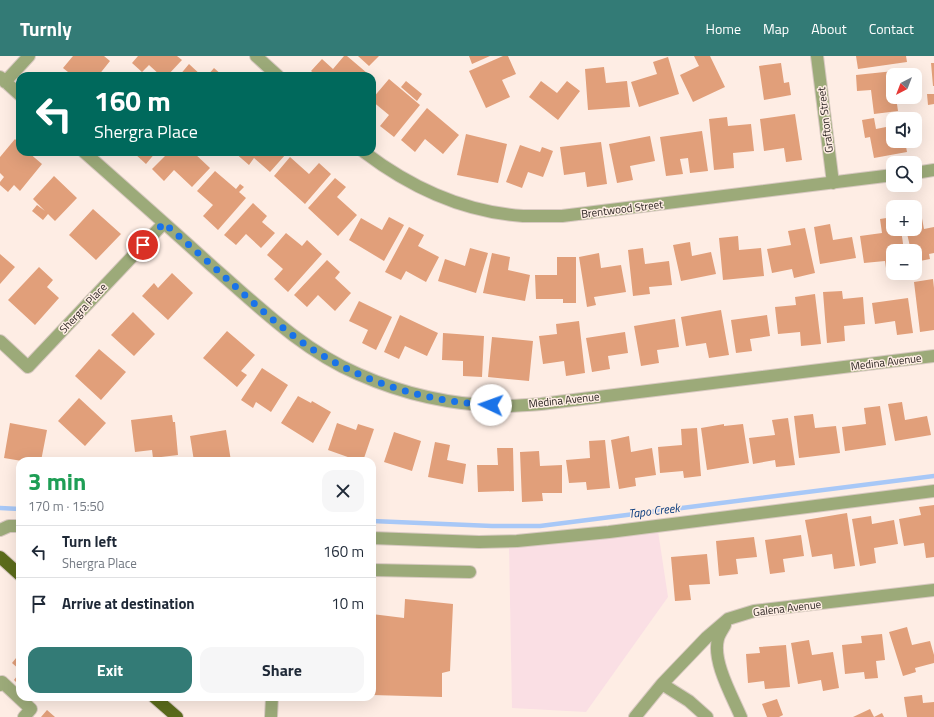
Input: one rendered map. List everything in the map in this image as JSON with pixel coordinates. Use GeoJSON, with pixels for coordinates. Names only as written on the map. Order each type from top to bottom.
{"type":"FeatureCollection","features":[{"type":"Feature","properties":{"kind":"main road"},"geometry":{"type":"LineString","coordinates":[[0,557],[16,571]]}},
{"type":"Feature","properties":{"kind":"main road"},"geometry":{"type":"LineString","coordinates":[[158,701],[176,717]]}},
{"type":"Feature","properties":{"kind":"street"},"geometry":{"type":"LineString","coordinates":[[16,91],[3,80],[29,56]]}},
{"type":"Feature","properties":{"kind":"street","name":"Grafton Street"},"geometry":{"type":"LineString","coordinates":[[817,56],[833,183]]}},
{"type":"Feature","properties":{"kind":"street"},"geometry":{"type":"LineString","coordinates":[[263,58],[275,72]]}},
{"type":"Feature","properties":{"kind":"street","name":"Medina Avenue"},"geometry":{"type":"LineString","coordinates":[[89,156],[272,320],[321,355],[357,374],[391,387],[430,398],[468,404],[503,406],[541,404],[934,356]]}},
{"type":"Feature","properties":{"kind":"street","name":"Brentwood Street"},"geometry":{"type":"LineString","coordinates":[[369,156],[386,169],[433,194],[484,210],[522,216],[562,216],[886,177]]}},
{"type":"Feature","properties":{"kind":"street"},"geometry":{"type":"LineString","coordinates":[[922,172],[934,170]]}},
{"type":"Feature","properties":{"kind":"street","name":"Shergra Place"},"geometry":{"type":"LineString","coordinates":[[0,341],[28,367],[164,223]]}},
{"type":"Feature","properties":{"kind":"street"},"geometry":{"type":"LineString","coordinates":[[376,538],[479,542],[517,541],[609,532],[934,491]]}},
{"type":"Feature","properties":{"kind":"street"},"geometry":{"type":"LineString","coordinates":[[0,530],[9,526],[16,526]]}},
{"type":"Feature","properties":{"kind":"street"},"geometry":{"type":"LineString","coordinates":[[376,570],[470,572]]}},
{"type":"Feature","properties":{"kind":"street","name":"Galena Avenue"},"geometry":{"type":"LineString","coordinates":[[635,717],[662,684],[707,637],[728,619],[754,611],[934,590]]}},
{"type":"Feature","properties":{"kind":"street"},"geometry":{"type":"LineString","coordinates":[[728,619],[718,638],[716,653],[719,664],[741,717]]}},
{"type":"Feature","properties":{"kind":"street"},"geometry":{"type":"LineString","coordinates":[[0,685],[2,682],[16,695]]}},
{"type":"Feature","properties":{"kind":"street"},"geometry":{"type":"LineString","coordinates":[[662,684],[689,701],[707,717]]}},
{"type":"Feature","properties":{"kind":"street"},"geometry":{"type":"LineString","coordinates":[[23,701],[31,708],[24,717]]}},
{"type":"Feature","properties":{"kind":"street"},"geometry":{"type":"LineString","coordinates":[[271,717],[272,701]]}},
{"type":"Feature","properties":{"kind":"shaded area"},"geometry":{"type":"Polygon","coordinates":[[[658,531],[668,597],[586,712],[512,708],[509,546],[658,531]]]}},
{"type":"Feature","properties":{"kind":"building"},"geometry":{"type":"Polygon","coordinates":[[[73,56],[104,56],[110,61],[101,72],[68,72],[63,68],[73,56]]]}},
{"type":"Feature","properties":{"kind":"building"},"geometry":{"type":"Polygon","coordinates":[[[138,56],[177,56],[182,60],[171,72],[157,72],[149,65],[142,72],[132,63],[138,56]]]}},
{"type":"Feature","properties":{"kind":"building"},"geometry":{"type":"Polygon","coordinates":[[[344,56],[347,56],[366,72],[311,71],[322,59],[333,69],[344,56]]]}},
{"type":"Feature","properties":{"kind":"building"},"geometry":{"type":"Polygon","coordinates":[[[358,56],[379,56],[369,66],[358,56]]]}},
{"type":"Feature","properties":{"kind":"building"},"geometry":{"type":"Polygon","coordinates":[[[469,56],[490,56],[472,64],[469,56]]]}},
{"type":"Feature","properties":{"kind":"building"},"geometry":{"type":"Polygon","coordinates":[[[503,56],[508,56],[516,74],[502,80],[510,97],[486,108],[469,71],[503,56]]]}},
{"type":"Feature","properties":{"kind":"building"},"geometry":{"type":"Polygon","coordinates":[[[694,56],[710,56],[725,87],[693,102],[680,75],[699,66],[694,56]]]}},
{"type":"Feature","properties":{"kind":"building"},"geometry":{"type":"Polygon","coordinates":[[[856,56],[906,56],[907,62],[858,69],[856,56]]]}},
{"type":"Feature","properties":{"kind":"building"},"geometry":{"type":"Polygon","coordinates":[[[668,57],[679,94],[639,107],[631,82],[657,74],[653,62],[668,57]]]}},
{"type":"Feature","properties":{"kind":"building"},"geometry":{"type":"Polygon","coordinates":[[[781,63],[784,83],[789,82],[791,95],[764,100],[759,66],[781,63]]]}},
{"type":"Feature","properties":{"kind":"building"},"geometry":{"type":"Polygon","coordinates":[[[931,63],[934,63],[934,86],[933,86],[931,63]]]}},
{"type":"Feature","properties":{"kind":"building"},"geometry":{"type":"Polygon","coordinates":[[[189,64],[198,72],[182,72],[189,64]]]}},
{"type":"Feature","properties":{"kind":"building"},"geometry":{"type":"Polygon","coordinates":[[[604,67],[606,83],[627,81],[630,107],[588,110],[585,69],[604,67]]]}},
{"type":"Feature","properties":{"kind":"building"},"geometry":{"type":"Polygon","coordinates":[[[214,68],[218,72],[210,72],[214,68]]]}},
{"type":"Feature","properties":{"kind":"building"},"geometry":{"type":"Polygon","coordinates":[[[886,72],[886,104],[897,104],[898,111],[874,114],[871,90],[857,91],[856,75],[886,72]]]}},
{"type":"Feature","properties":{"kind":"building"},"geometry":{"type":"Polygon","coordinates":[[[389,79],[420,105],[394,137],[380,126],[389,115],[376,104],[376,94],[389,79]]]}},
{"type":"Feature","properties":{"kind":"building"},"geometry":{"type":"Polygon","coordinates":[[[406,81],[422,94],[417,101],[401,87],[406,81]]]}},
{"type":"Feature","properties":{"kind":"building"},"geometry":{"type":"Polygon","coordinates":[[[541,81],[557,93],[567,81],[580,91],[558,120],[529,97],[541,81]]]}},
{"type":"Feature","properties":{"kind":"building"},"geometry":{"type":"Polygon","coordinates":[[[927,94],[934,94],[934,104],[928,105],[927,94]]]}},
{"type":"Feature","properties":{"kind":"building"},"geometry":{"type":"Polygon","coordinates":[[[427,108],[459,135],[443,154],[425,139],[415,152],[401,140],[427,108]]]}},
{"type":"Feature","properties":{"kind":"building"},"geometry":{"type":"Polygon","coordinates":[[[795,114],[802,160],[786,162],[784,148],[764,151],[760,119],[795,114]]]}},
{"type":"Feature","properties":{"kind":"building"},"geometry":{"type":"Polygon","coordinates":[[[727,117],[728,126],[751,124],[754,151],[733,153],[734,168],[714,170],[709,119],[727,117]]]}},
{"type":"Feature","properties":{"kind":"building"},"geometry":{"type":"Polygon","coordinates":[[[874,118],[876,129],[886,127],[886,148],[906,148],[907,152],[874,158],[870,137],[865,138],[862,120],[874,118]]]}},
{"type":"Feature","properties":{"kind":"building"},"geometry":{"type":"Polygon","coordinates":[[[702,131],[708,171],[690,173],[688,158],[680,159],[683,174],[666,176],[660,137],[702,131]]]}},
{"type":"Feature","properties":{"kind":"building"},"geometry":{"type":"Polygon","coordinates":[[[466,134],[507,144],[498,183],[457,175],[466,134]]]}},
{"type":"Feature","properties":{"kind":"building"},"geometry":{"type":"Polygon","coordinates":[[[650,136],[655,161],[630,166],[633,180],[617,183],[609,144],[650,136]]]}},
{"type":"Feature","properties":{"kind":"building"},"geometry":{"type":"Polygon","coordinates":[[[15,139],[16,156],[33,156],[42,164],[20,191],[14,185],[8,192],[0,185],[0,182],[4,177],[0,173],[0,157],[15,139]]]}},
{"type":"Feature","properties":{"kind":"building"},"geometry":{"type":"Polygon","coordinates":[[[601,142],[607,184],[587,187],[585,172],[564,175],[560,147],[601,142]]]}},
{"type":"Feature","properties":{"kind":"building"},"geometry":{"type":"Polygon","coordinates":[[[520,145],[540,152],[542,147],[553,151],[543,177],[528,172],[522,188],[506,182],[520,145]]]}},
{"type":"Feature","properties":{"kind":"building"},"geometry":{"type":"Polygon","coordinates":[[[137,156],[153,156],[146,164],[137,156]]]}},
{"type":"Feature","properties":{"kind":"building"},"geometry":{"type":"Polygon","coordinates":[[[165,156],[197,156],[210,168],[192,187],[174,170],[164,181],[152,169],[165,156]]]}},
{"type":"Feature","properties":{"kind":"building"},"geometry":{"type":"Polygon","coordinates":[[[239,156],[284,156],[270,172],[254,158],[249,165],[239,156]]]}},
{"type":"Feature","properties":{"kind":"building"},"geometry":{"type":"Polygon","coordinates":[[[290,157],[309,174],[319,163],[331,174],[305,204],[274,176],[290,157]]]}},
{"type":"Feature","properties":{"kind":"building"},"geometry":{"type":"Polygon","coordinates":[[[215,171],[236,189],[240,184],[244,187],[239,192],[246,198],[218,230],[203,216],[213,205],[197,191],[215,171]]]}},
{"type":"Feature","properties":{"kind":"building"},"geometry":{"type":"Polygon","coordinates":[[[54,176],[77,198],[55,221],[48,214],[43,220],[32,211],[37,205],[45,211],[33,199],[54,176]]]}},
{"type":"Feature","properties":{"kind":"building"},"geometry":{"type":"Polygon","coordinates":[[[335,178],[346,187],[337,197],[357,215],[338,236],[308,208],[335,178]]]}},
{"type":"Feature","properties":{"kind":"building"},"geometry":{"type":"Polygon","coordinates":[[[253,203],[267,216],[262,222],[275,233],[261,248],[246,234],[236,245],[224,235],[253,203]]]}},
{"type":"Feature","properties":{"kind":"building"},"geometry":{"type":"Polygon","coordinates":[[[93,209],[121,234],[96,260],[69,235],[93,209]]]}},
{"type":"Feature","properties":{"kind":"building"},"geometry":{"type":"Polygon","coordinates":[[[389,217],[404,225],[384,261],[349,240],[361,218],[382,230],[389,217]]]}},
{"type":"Feature","properties":{"kind":"building"},"geometry":{"type":"Polygon","coordinates":[[[886,218],[886,236],[902,236],[903,244],[886,244],[886,268],[885,261],[864,263],[860,236],[882,233],[880,219],[886,218]]]}},
{"type":"Feature","properties":{"kind":"building"},"geometry":{"type":"Polygon","coordinates":[[[922,218],[924,229],[934,227],[934,253],[929,254],[930,259],[922,261],[922,244],[909,244],[908,236],[922,236],[922,218]]]}},
{"type":"Feature","properties":{"kind":"building"},"geometry":{"type":"Polygon","coordinates":[[[830,224],[833,240],[852,237],[856,258],[820,264],[814,227],[830,224]]]}},
{"type":"Feature","properties":{"kind":"building"},"geometry":{"type":"Polygon","coordinates":[[[409,227],[424,235],[418,246],[439,257],[426,282],[406,271],[401,280],[385,272],[409,227]]]}},
{"type":"Feature","properties":{"kind":"building"},"geometry":{"type":"Polygon","coordinates":[[[805,228],[815,273],[794,278],[792,269],[772,273],[767,249],[791,245],[788,231],[805,228]]]}},
{"type":"Feature","properties":{"kind":"building"},"geometry":{"type":"Polygon","coordinates":[[[286,233],[302,246],[307,240],[322,254],[288,292],[274,279],[283,269],[267,255],[286,233]]]}},
{"type":"Feature","properties":{"kind":"building"},"geometry":{"type":"Polygon","coordinates":[[[738,236],[739,250],[761,248],[764,276],[723,280],[719,238],[738,236]]]}},
{"type":"Feature","properties":{"kind":"building"},"geometry":{"type":"Polygon","coordinates":[[[690,242],[692,256],[711,252],[716,274],[681,281],[673,245],[690,242]]]}},
{"type":"Feature","properties":{"kind":"building"},"geometry":{"type":"Polygon","coordinates":[[[470,248],[488,253],[476,293],[438,281],[445,259],[465,266],[470,248]]]}},
{"type":"Feature","properties":{"kind":"building"},"geometry":{"type":"Polygon","coordinates":[[[643,248],[645,264],[669,261],[672,285],[649,287],[650,294],[633,296],[628,250],[643,248]]]}},
{"type":"Feature","properties":{"kind":"building"},"geometry":{"type":"Polygon","coordinates":[[[492,253],[510,257],[508,270],[530,275],[525,301],[483,293],[492,253]]]}},
{"type":"Feature","properties":{"kind":"building"},"geometry":{"type":"Polygon","coordinates":[[[599,253],[601,268],[621,265],[626,292],[594,297],[596,305],[587,307],[579,257],[599,253]]]}},
{"type":"Feature","properties":{"kind":"building"},"geometry":{"type":"Polygon","coordinates":[[[0,254],[15,267],[0,284],[0,254]]]}},
{"type":"Feature","properties":{"kind":"building"},"geometry":{"type":"Polygon","coordinates":[[[557,257],[576,257],[576,303],[563,303],[563,299],[536,299],[535,275],[557,275],[557,257]]]}},
{"type":"Feature","properties":{"kind":"building"},"geometry":{"type":"Polygon","coordinates":[[[327,260],[340,272],[335,278],[351,293],[335,311],[318,295],[307,307],[294,295],[327,260]]]}},
{"type":"Feature","properties":{"kind":"building"},"geometry":{"type":"Polygon","coordinates":[[[39,267],[53,280],[47,287],[59,298],[35,325],[8,300],[39,267]]]}},
{"type":"Feature","properties":{"kind":"building"},"geometry":{"type":"Polygon","coordinates":[[[172,273],[193,293],[168,320],[142,296],[154,283],[158,288],[172,273]]]}},
{"type":"Feature","properties":{"kind":"building"},"geometry":{"type":"Polygon","coordinates":[[[933,279],[934,330],[920,332],[914,282],[933,279]]]}},
{"type":"Feature","properties":{"kind":"building"},"geometry":{"type":"Polygon","coordinates":[[[842,291],[843,299],[863,297],[865,324],[844,326],[845,341],[827,343],[823,292],[842,291]]]}},
{"type":"Feature","properties":{"kind":"building"},"geometry":{"type":"Polygon","coordinates":[[[815,294],[821,344],[801,346],[800,332],[778,334],[775,307],[796,305],[795,297],[815,294]]]}},
{"type":"Feature","properties":{"kind":"building"},"geometry":{"type":"Polygon","coordinates":[[[908,298],[913,333],[897,335],[895,321],[875,324],[872,303],[908,298]]]}},
{"type":"Feature","properties":{"kind":"building"},"geometry":{"type":"Polygon","coordinates":[[[359,301],[392,317],[376,350],[362,343],[368,330],[349,321],[359,301]]]}},
{"type":"Feature","properties":{"kind":"building"},"geometry":{"type":"Polygon","coordinates":[[[721,310],[729,355],[709,358],[706,343],[686,346],[681,317],[721,310]]]}},
{"type":"Feature","properties":{"kind":"building"},"geometry":{"type":"Polygon","coordinates":[[[133,312],[155,334],[134,356],[111,335],[133,312]]]}},
{"type":"Feature","properties":{"kind":"building"},"geometry":{"type":"Polygon","coordinates":[[[400,315],[438,333],[427,356],[405,346],[399,359],[384,352],[400,315]]]}},
{"type":"Feature","properties":{"kind":"building"},"geometry":{"type":"Polygon","coordinates":[[[767,315],[770,336],[750,339],[752,351],[736,353],[731,320],[767,315]]]}},
{"type":"Feature","properties":{"kind":"building"},"geometry":{"type":"Polygon","coordinates":[[[675,319],[679,347],[657,350],[659,363],[641,366],[634,326],[675,319]]]}},
{"type":"Feature","properties":{"kind":"building"},"geometry":{"type":"Polygon","coordinates":[[[579,321],[585,373],[566,376],[564,361],[543,364],[539,336],[557,334],[556,324],[579,321]]]}},
{"type":"Feature","properties":{"kind":"building"},"geometry":{"type":"Polygon","coordinates":[[[227,331],[255,355],[241,371],[247,375],[237,387],[203,358],[227,331]]]}},
{"type":"Feature","properties":{"kind":"building"},"geometry":{"type":"Polygon","coordinates":[[[625,332],[628,353],[608,356],[610,369],[592,372],[586,338],[625,332]]]}},
{"type":"Feature","properties":{"kind":"building"},"geometry":{"type":"Polygon","coordinates":[[[443,333],[484,336],[482,377],[463,376],[463,361],[442,360],[443,333]]]}},
{"type":"Feature","properties":{"kind":"building"},"geometry":{"type":"Polygon","coordinates":[[[492,337],[533,341],[529,381],[488,377],[492,337]]]}},
{"type":"Feature","properties":{"kind":"building"},"geometry":{"type":"Polygon","coordinates":[[[99,349],[126,372],[101,400],[75,376],[99,349]]]}},
{"type":"Feature","properties":{"kind":"building"},"geometry":{"type":"Polygon","coordinates":[[[262,368],[288,385],[271,412],[256,402],[253,408],[241,400],[262,368]]]}},
{"type":"Feature","properties":{"kind":"building"},"geometry":{"type":"Polygon","coordinates":[[[298,396],[311,403],[312,401],[331,412],[313,443],[281,423],[298,396]]]}},
{"type":"Feature","properties":{"kind":"building"},"geometry":{"type":"Polygon","coordinates":[[[79,398],[106,423],[85,446],[58,421],[79,398]]]}},
{"type":"Feature","properties":{"kind":"building"},"geometry":{"type":"Polygon","coordinates":[[[902,402],[905,420],[927,416],[931,435],[895,441],[888,404],[902,402]]]}},
{"type":"Feature","properties":{"kind":"building"},"geometry":{"type":"Polygon","coordinates":[[[880,406],[886,445],[845,451],[842,427],[866,424],[864,408],[880,406]]]}},
{"type":"Feature","properties":{"kind":"building"},"geometry":{"type":"Polygon","coordinates":[[[813,414],[815,428],[836,426],[840,453],[799,458],[794,416],[813,414]]]}},
{"type":"Feature","properties":{"kind":"building"},"geometry":{"type":"Polygon","coordinates":[[[172,415],[173,422],[175,422],[178,455],[153,457],[152,450],[135,452],[131,420],[172,415]]]}},
{"type":"Feature","properties":{"kind":"building"},"geometry":{"type":"Polygon","coordinates":[[[788,418],[795,465],[776,467],[775,460],[753,464],[749,438],[775,435],[772,420],[788,418]]]}},
{"type":"Feature","properties":{"kind":"building"},"geometry":{"type":"Polygon","coordinates":[[[10,423],[47,430],[42,457],[16,457],[16,460],[4,458],[10,423]]]}},
{"type":"Feature","properties":{"kind":"building"},"geometry":{"type":"Polygon","coordinates":[[[337,423],[356,430],[358,424],[374,429],[364,457],[348,457],[328,450],[337,423]]]}},
{"type":"Feature","properties":{"kind":"building"},"geometry":{"type":"Polygon","coordinates":[[[724,424],[724,426],[743,424],[749,463],[707,470],[701,428],[724,424]]]}},
{"type":"Feature","properties":{"kind":"building"},"geometry":{"type":"Polygon","coordinates":[[[697,428],[701,476],[684,478],[683,471],[660,473],[658,447],[682,445],[681,429],[697,428]]]}},
{"type":"Feature","properties":{"kind":"building"},"geometry":{"type":"Polygon","coordinates":[[[226,430],[230,457],[193,457],[190,436],[226,430]]]}},
{"type":"Feature","properties":{"kind":"building"},"geometry":{"type":"Polygon","coordinates":[[[394,432],[421,441],[412,471],[384,462],[394,432]]]}},
{"type":"Feature","properties":{"kind":"building"},"geometry":{"type":"Polygon","coordinates":[[[629,436],[631,452],[652,448],[656,475],[635,478],[636,486],[619,489],[611,440],[629,436]]]}},
{"type":"Feature","properties":{"kind":"building"},"geometry":{"type":"Polygon","coordinates":[[[605,440],[610,488],[587,490],[586,482],[569,483],[566,460],[590,458],[589,441],[605,440]]]}},
{"type":"Feature","properties":{"kind":"building"},"geometry":{"type":"Polygon","coordinates":[[[435,442],[450,445],[447,460],[466,464],[463,484],[428,477],[435,442]]]}},
{"type":"Feature","properties":{"kind":"building"},"geometry":{"type":"Polygon","coordinates":[[[497,448],[513,448],[514,491],[478,492],[477,465],[498,465],[497,448]]]}},
{"type":"Feature","properties":{"kind":"building"},"geometry":{"type":"Polygon","coordinates":[[[539,451],[540,466],[562,465],[562,493],[542,493],[543,501],[522,502],[520,452],[539,451]]]}},
{"type":"Feature","properties":{"kind":"building"},"geometry":{"type":"Polygon","coordinates":[[[934,505],[934,557],[926,558],[924,543],[904,546],[899,519],[921,515],[919,507],[934,505]]]}},
{"type":"Feature","properties":{"kind":"building"},"geometry":{"type":"Polygon","coordinates":[[[847,513],[855,566],[834,569],[832,554],[812,557],[805,520],[847,513]]]}},
{"type":"Feature","properties":{"kind":"building"},"geometry":{"type":"Polygon","coordinates":[[[871,516],[872,524],[894,520],[898,544],[874,548],[876,563],[860,566],[852,519],[871,516]]]}},
{"type":"Feature","properties":{"kind":"building"},"geometry":{"type":"Polygon","coordinates":[[[801,535],[804,556],[783,559],[785,572],[770,574],[765,540],[801,535]]]}},
{"type":"Feature","properties":{"kind":"building"},"geometry":{"type":"Polygon","coordinates":[[[754,537],[757,557],[736,559],[738,574],[719,576],[716,541],[754,537]]]}},
{"type":"Feature","properties":{"kind":"building"},"geometry":{"type":"Polygon","coordinates":[[[707,554],[710,584],[689,585],[691,600],[675,601],[671,557],[707,554]]]}},
{"type":"Feature","properties":{"kind":"building"},"geometry":{"type":"Polygon","coordinates":[[[405,599],[453,604],[450,671],[442,673],[442,697],[376,695],[376,614],[404,618],[405,599]]]}},
{"type":"Feature","properties":{"kind":"building"},"geometry":{"type":"Polygon","coordinates":[[[907,627],[912,645],[930,641],[934,655],[934,663],[915,668],[916,672],[903,676],[889,632],[907,627]]]}},
{"type":"Feature","properties":{"kind":"building"},"geometry":{"type":"Polygon","coordinates":[[[882,634],[885,660],[876,661],[878,678],[865,679],[864,672],[845,674],[842,645],[862,643],[861,636],[882,634]]]}},
{"type":"Feature","properties":{"kind":"building"},"geometry":{"type":"Polygon","coordinates":[[[809,640],[812,655],[833,652],[839,688],[823,691],[821,680],[798,684],[791,643],[809,640]]]}},
{"type":"Feature","properties":{"kind":"building"},"geometry":{"type":"Polygon","coordinates":[[[786,645],[790,687],[765,689],[764,681],[748,683],[746,654],[760,653],[759,647],[786,645]]]}},
{"type":"Feature","properties":{"kind":"building"},"geometry":{"type":"Polygon","coordinates":[[[16,658],[16,666],[12,663],[16,658]]]}},
{"type":"Feature","properties":{"kind":"building"},"geometry":{"type":"Polygon","coordinates":[[[922,695],[923,703],[934,702],[934,717],[907,717],[904,697],[922,695]]]}},
{"type":"Feature","properties":{"kind":"building"},"geometry":{"type":"Polygon","coordinates":[[[777,699],[783,715],[779,717],[767,717],[762,704],[777,699]]]}},
{"type":"Feature","properties":{"kind":"building"},"geometry":{"type":"Polygon","coordinates":[[[870,709],[874,717],[853,717],[870,709]]]}},
{"type":"Feature","properties":{"kind":"building"},"geometry":{"type":"Polygon","coordinates":[[[47,710],[55,717],[41,717],[47,710]]]}},
{"type":"Feature","properties":{"kind":"building"},"geometry":{"type":"Polygon","coordinates":[[[882,713],[884,717],[874,717],[882,713]]]}},
{"type":"Feature","properties":{"kind":"waterway","name":"Tapo Creek"},"geometry":{"type":"LineString","coordinates":[[376,521],[492,526],[540,526],[934,476]]}},
{"type":"Feature","properties":{"kind":"waterway","name":"Tapo Creek"},"geometry":{"type":"LineString","coordinates":[[0,508],[16,509]]}},
{"type":"Feature","properties":{"kind":"route"},"geometry":{"type":"LineString","coordinates":[[143,245],[164,223],[272,320],[321,355],[357,374],[391,387],[430,398],[468,404],[491,405]]}}]}
